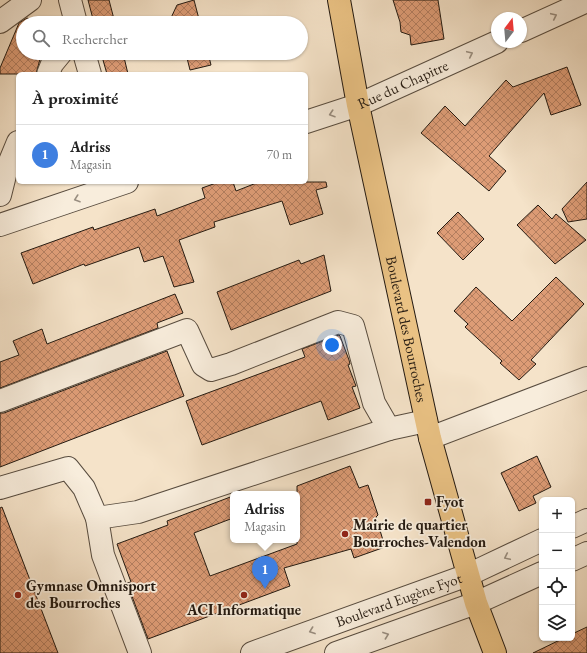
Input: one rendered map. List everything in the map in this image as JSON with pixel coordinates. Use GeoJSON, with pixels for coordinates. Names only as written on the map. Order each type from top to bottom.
{"type":"FeatureCollection","features":[{"type":"Feature","properties":{"kind":"main road","name":"Boulevard des Bourroches"},"geometry":{"type":"LineString","coordinates":[[339,0],[358,105],[428,429],[476,604],[495,653]]}},
{"type":"Feature","properties":{"kind":"street"},"geometry":{"type":"LineString","coordinates":[[0,22],[30,0]]}},
{"type":"Feature","properties":{"kind":"street"},"geometry":{"type":"LineString","coordinates":[[70,0],[74,16]]}},
{"type":"Feature","properties":{"kind":"street"},"geometry":{"type":"LineString","coordinates":[[527,28],[587,1]]}},
{"type":"Feature","properties":{"kind":"street","name":"Rue du Chapitre"},"geometry":{"type":"LineString","coordinates":[[308,121],[358,105],[491,45]]}},
{"type":"Feature","properties":{"kind":"street"},"geometry":{"type":"LineString","coordinates":[[49,72],[56,60]]}},
{"type":"Feature","properties":{"kind":"street"},"geometry":{"type":"LineString","coordinates":[[86,60],[89,72]]}},
{"type":"Feature","properties":{"kind":"street"},"geometry":{"type":"LineString","coordinates":[[0,195],[6,171],[16,147]]}},
{"type":"Feature","properties":{"kind":"street"},"geometry":{"type":"LineString","coordinates":[[0,225],[118,184]]}},
{"type":"Feature","properties":{"kind":"street"},"geometry":{"type":"LineString","coordinates":[[0,401],[187,330],[202,365],[211,370],[231,364],[338,322],[353,326],[374,403],[389,429]]}},
{"type":"Feature","properties":{"kind":"street"},"geometry":{"type":"LineString","coordinates":[[98,518],[138,512],[389,429],[428,429],[587,378]]}},
{"type":"Feature","properties":{"kind":"street"},"geometry":{"type":"LineString","coordinates":[[0,488],[68,468],[84,488],[98,518],[103,555],[140,653]]}},
{"type":"Feature","properties":{"kind":"street"},"geometry":{"type":"LineString","coordinates":[[575,526],[587,520]]}},
{"type":"Feature","properties":{"kind":"street","name":"Boulevard Eugène Fyot"},"geometry":{"type":"LineString","coordinates":[[252,653],[468,575],[539,541]]}},
{"type":"Feature","properties":{"kind":"street"},"geometry":{"type":"LineString","coordinates":[[575,559],[587,553]]}},
{"type":"Feature","properties":{"kind":"street","name":"Boulevard Eugène Fyot"},"geometry":{"type":"LineString","coordinates":[[336,653],[476,604],[539,574]]}},
{"type":"Feature","properties":{"kind":"building"},"geometry":{"type":"Polygon","coordinates":[[[88,0],[109,0],[113,16],[92,16],[88,0]]]}},
{"type":"Feature","properties":{"kind":"building"},"geometry":{"type":"Polygon","coordinates":[[[194,0],[198,16],[172,16],[177,5],[194,0]]]}},
{"type":"Feature","properties":{"kind":"building"},"geometry":{"type":"Polygon","coordinates":[[[393,0],[438,0],[444,39],[411,45],[410,35],[401,32],[400,22],[393,0]]]}},
{"type":"Feature","properties":{"kind":"building"},"geometry":{"type":"Polygon","coordinates":[[[16,30],[16,60],[40,60],[37,72],[0,74],[0,68],[16,30]]]}},
{"type":"Feature","properties":{"kind":"building"},"geometry":{"type":"Polygon","coordinates":[[[103,60],[125,60],[128,72],[106,72],[103,60]]]}},
{"type":"Feature","properties":{"kind":"building"},"geometry":{"type":"Polygon","coordinates":[[[188,60],[210,60],[211,65],[190,70],[188,60]]]}},
{"type":"Feature","properties":{"kind":"building"},"geometry":{"type":"Polygon","coordinates":[[[567,67],[581,105],[551,115],[544,93],[489,156],[506,171],[489,191],[421,133],[445,106],[465,126],[506,80],[513,87],[567,67]]]}},
{"type":"Feature","properties":{"kind":"building"},"geometry":{"type":"Polygon","coordinates":[[[308,182],[326,182],[327,187],[316,190],[323,214],[290,225],[282,201],[214,222],[215,227],[179,240],[194,282],[174,287],[163,256],[144,262],[139,247],[85,266],[84,264],[33,284],[21,253],[93,227],[94,230],[155,209],[157,216],[205,198],[202,188],[213,184],[234,184],[236,191],[254,184],[308,184],[308,182]]]}},
{"type":"Feature","properties":{"kind":"building"},"geometry":{"type":"Polygon","coordinates":[[[587,182],[587,219],[568,222],[562,209],[587,182]]]}},
{"type":"Feature","properties":{"kind":"building"},"geometry":{"type":"Polygon","coordinates":[[[538,205],[552,219],[556,214],[586,240],[555,264],[517,225],[538,205]]]}},
{"type":"Feature","properties":{"kind":"building"},"geometry":{"type":"Polygon","coordinates":[[[458,212],[484,239],[463,260],[437,233],[458,212]]]}},
{"type":"Feature","properties":{"kind":"building"},"geometry":{"type":"Polygon","coordinates":[[[324,255],[331,291],[231,330],[217,292],[299,260],[301,264],[324,255]]]}},
{"type":"Feature","properties":{"kind":"building"},"geometry":{"type":"Polygon","coordinates":[[[556,277],[584,304],[531,360],[536,364],[519,380],[500,363],[502,361],[465,327],[468,324],[454,311],[476,287],[512,321],[556,277]]]}},
{"type":"Feature","properties":{"kind":"building"},"geometry":{"type":"Polygon","coordinates":[[[175,294],[183,313],[157,323],[158,328],[0,388],[0,362],[19,355],[13,341],[42,329],[47,344],[175,294]]]}},
{"type":"Feature","properties":{"kind":"building"},"geometry":{"type":"Polygon","coordinates":[[[339,335],[349,360],[350,364],[348,365],[356,386],[352,387],[360,408],[328,420],[321,401],[202,445],[186,401],[305,357],[302,349],[339,335]]]}},
{"type":"Feature","properties":{"kind":"building"},"geometry":{"type":"Polygon","coordinates":[[[167,351],[184,396],[0,467],[0,413],[4,413],[167,351]]]}},
{"type":"Feature","properties":{"kind":"building"},"geometry":{"type":"Polygon","coordinates":[[[537,456],[551,487],[533,496],[536,503],[519,511],[501,473],[537,456]]]}},
{"type":"Feature","properties":{"kind":"building"},"geometry":{"type":"Polygon","coordinates":[[[350,466],[359,488],[368,485],[378,515],[376,517],[385,547],[354,558],[351,549],[284,568],[290,586],[148,639],[127,583],[131,582],[117,544],[168,525],[167,521],[230,497],[230,519],[194,533],[210,576],[300,543],[300,491],[297,491],[297,486],[350,466]]]}},
{"type":"Feature","properties":{"kind":"building","name":"Gymnase Omnisport des Bourroches"},"geometry":{"type":"Polygon","coordinates":[[[2,507],[58,653],[0,653],[0,508],[2,507]]]}},
{"type":"Feature","properties":{"kind":"building"},"geometry":{"type":"Polygon","coordinates":[[[587,627],[587,653],[533,653],[558,641],[575,641],[575,633],[587,627]]]}},
{"type":"Feature","properties":{"kind":"place","name":"Fyot"},"geometry":{"type":"Point","coordinates":[428,502]}},
{"type":"Feature","properties":{"kind":"place","name":"Mairie de quartier Bourroches-Valendon"},"geometry":{"type":"Point","coordinates":[345,534]}},
{"type":"Feature","properties":{"kind":"place","name":"Adriss"},"geometry":{"type":"Point","coordinates":[265,589]}},
{"type":"Feature","properties":{"kind":"place","name":"Gymnase Omnisport des Bourroches"},"geometry":{"type":"Point","coordinates":[18,595]}},
{"type":"Feature","properties":{"kind":"place","name":"ACI Informatique"},"geometry":{"type":"Point","coordinates":[244,595]}}]}
